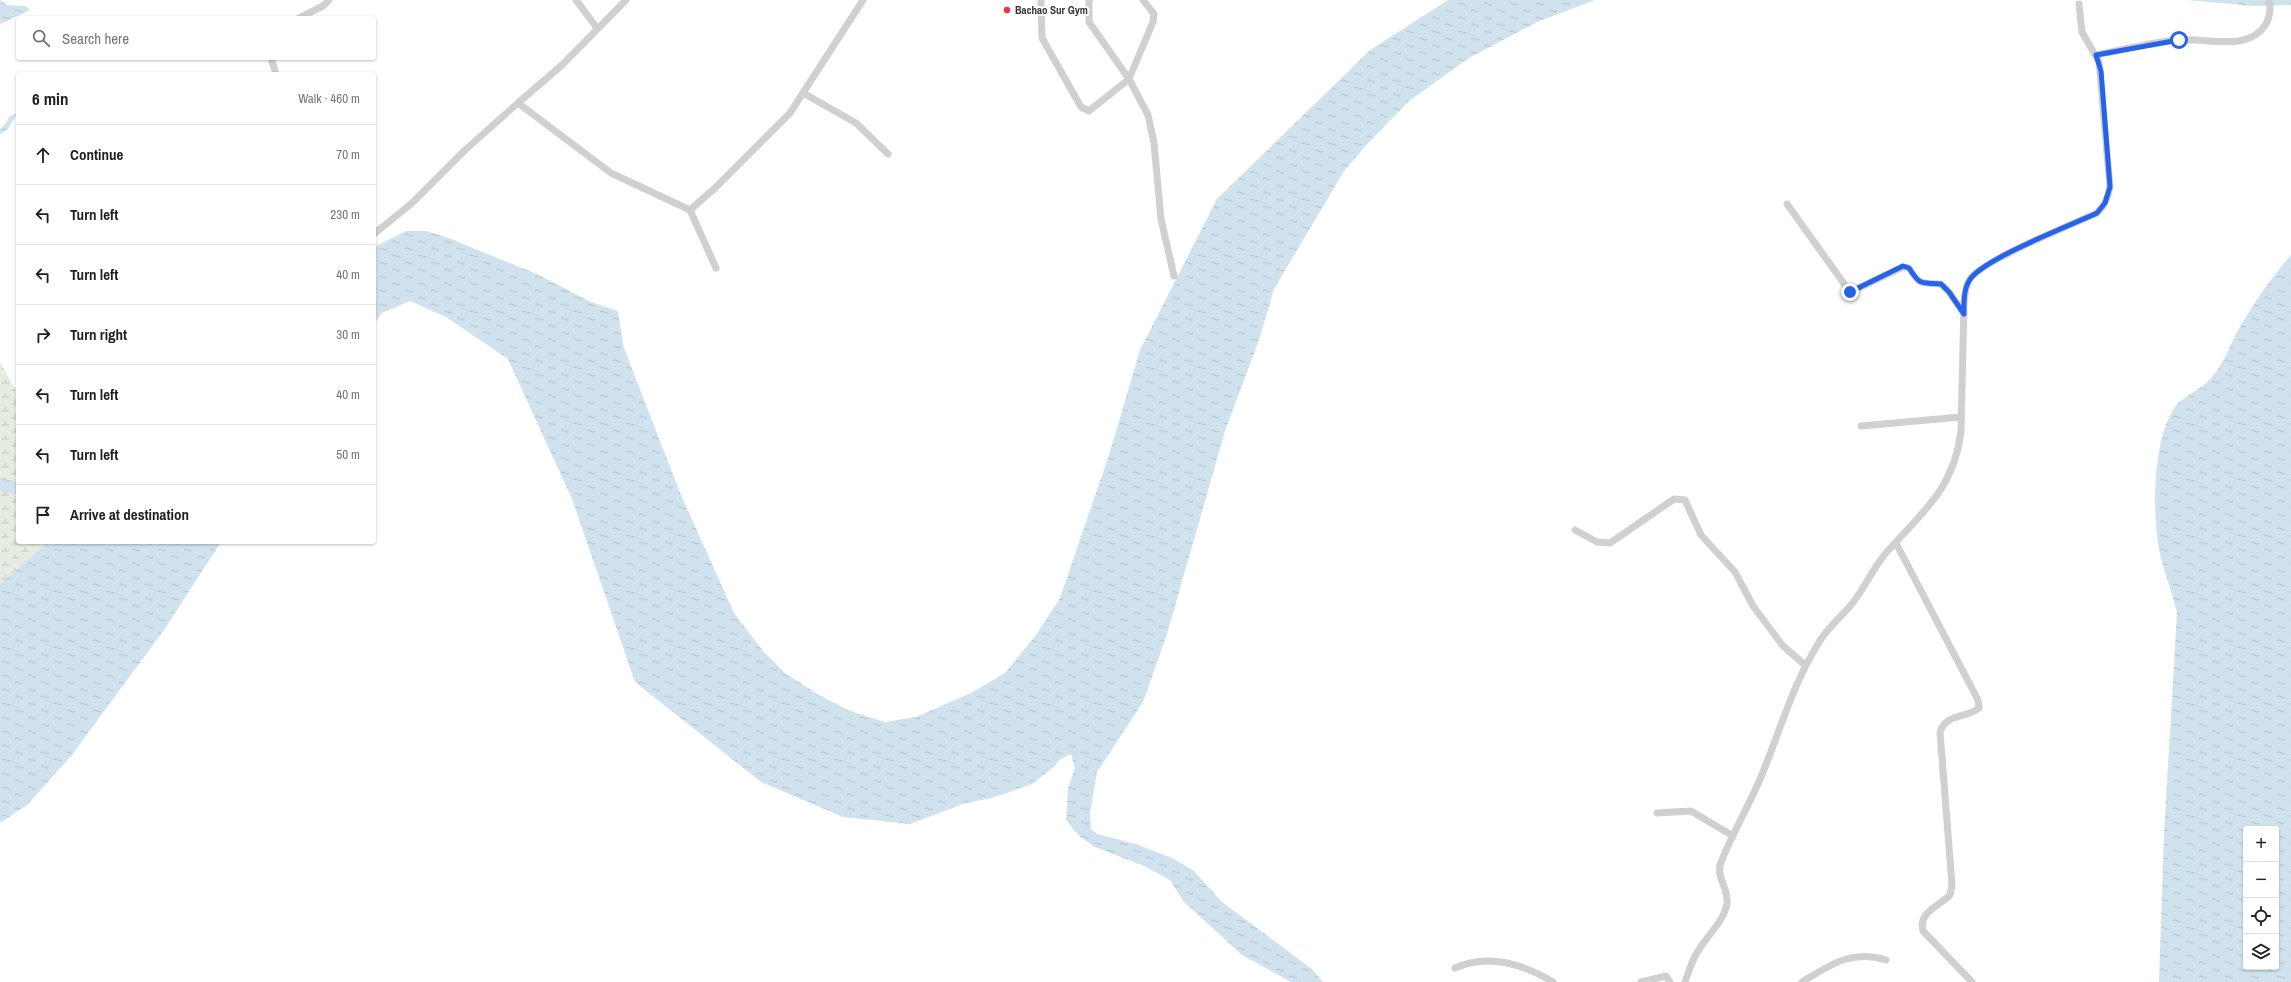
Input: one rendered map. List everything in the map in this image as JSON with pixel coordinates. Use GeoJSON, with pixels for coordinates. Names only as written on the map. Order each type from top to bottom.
{"type":"FeatureCollection","features":[{"type":"Feature","properties":{"kind":"street"},"geometry":{"type":"LineString","coordinates":[[303,16],[323,6],[329,0]]}},
{"type":"Feature","properties":{"kind":"street"},"geometry":{"type":"LineString","coordinates":[[576,0],[597,28]]}},
{"type":"Feature","properties":{"kind":"street"},"geometry":{"type":"LineString","coordinates":[[376,232],[412,203],[465,150],[562,65],[626,0]]}},
{"type":"Feature","properties":{"kind":"street"},"geometry":{"type":"LineString","coordinates":[[690,210],[715,188],[790,113],[863,0]]}},
{"type":"Feature","properties":{"kind":"street"},"geometry":{"type":"LineString","coordinates":[[1041,0],[1042,38],[1081,107],[1089,111],[1129,79],[1153,22],[1154,14],[1143,0]]}},
{"type":"Feature","properties":{"kind":"street"},"geometry":{"type":"LineString","coordinates":[[1089,0],[1089,22],[1129,79],[1148,115],[1154,143],[1161,219],[1174,276]]}},
{"type":"Feature","properties":{"kind":"street"},"geometry":{"type":"LineString","coordinates":[[2096,55],[2179,40],[2221,41],[2249,39],[2260,33],[2268,21],[2270,5],[2269,0]]}},
{"type":"Feature","properties":{"kind":"street"},"geometry":{"type":"LineString","coordinates":[[1685,982],[1697,952],[1722,917],[1728,896],[1718,873],[1725,852],[1757,785],[1786,706],[1805,665],[1819,642],[1852,604],[1885,555],[1932,504],[1942,490],[1960,446],[1964,314],[1966,289],[1970,279],[1994,261],[2097,213],[2105,203],[2110,187],[2101,71],[2096,55],[2082,32],[2079,4]]}},
{"type":"Feature","properties":{"kind":"street"},"geometry":{"type":"LineString","coordinates":[[272,60],[275,72]]}},
{"type":"Feature","properties":{"kind":"street"},"geometry":{"type":"LineString","coordinates":[[803,93],[856,124],[888,154]]}},
{"type":"Feature","properties":{"kind":"street"},"geometry":{"type":"LineString","coordinates":[[518,103],[612,174],[690,210],[716,268]]}},
{"type":"Feature","properties":{"kind":"street"},"geometry":{"type":"LineString","coordinates":[[1787,204],[1850,292],[1903,266],[1909,268],[1917,281],[1923,284],[1941,284],[1949,292],[1964,314]]}},
{"type":"Feature","properties":{"kind":"street"},"geometry":{"type":"LineString","coordinates":[[1861,426],[1961,417]]}},
{"type":"Feature","properties":{"kind":"street"},"geometry":{"type":"LineString","coordinates":[[1575,530],[1597,542],[1610,543],[1674,499],[1685,500],[1700,535],[1735,572],[1753,606],[1783,646],[1805,665]]}},
{"type":"Feature","properties":{"kind":"street"},"geometry":{"type":"LineString","coordinates":[[1896,543],[1978,700],[1979,708],[1972,713],[1948,719],[1942,725],[1940,732],[1952,885],[1950,895],[1923,916],[1921,922],[1923,930],[1972,982]]}},
{"type":"Feature","properties":{"kind":"street"},"geometry":{"type":"LineString","coordinates":[[1657,813],[1691,811],[1733,836]]}},
{"type":"Feature","properties":{"kind":"street"},"geometry":{"type":"LineString","coordinates":[[1802,982],[1847,958],[1864,955],[1886,960]]}},
{"type":"Feature","properties":{"kind":"street"},"geometry":{"type":"LineString","coordinates":[[1455,968],[1470,961],[1499,961],[1521,966],[1554,982]]}},
{"type":"Feature","properties":{"kind":"street"},"geometry":{"type":"LineString","coordinates":[[1641,982],[1666,976],[1670,982]]}},
{"type":"Feature","properties":{"kind":"green space"},"geometry":{"type":"Polygon","coordinates":[[[0,362],[16,390],[16,544],[46,544],[0,584],[0,362]]]}},
{"type":"Feature","properties":{"kind":"water"},"geometry":{"type":"Polygon","coordinates":[[[0,0],[7,5],[26,6],[30,10],[16,16],[0,24],[0,0]]]}},
{"type":"Feature","properties":{"kind":"water"},"geometry":{"type":"Polygon","coordinates":[[[1448,0],[1595,0],[1537,22],[1469,58],[1409,101],[1370,141],[1344,171],[1274,289],[1259,340],[1225,431],[1167,634],[1143,702],[1097,772],[1090,813],[1091,829],[1097,834],[1136,844],[1172,858],[1194,871],[1222,902],[1312,969],[1323,982],[1291,982],[1242,955],[1184,902],[1170,880],[1144,866],[1095,847],[1079,836],[1066,820],[1068,788],[1075,768],[1071,754],[1059,760],[1055,766],[1032,784],[995,797],[963,804],[910,824],[843,817],[761,782],[635,682],[572,499],[508,359],[446,317],[410,301],[382,313],[376,321],[376,246],[406,231],[426,231],[446,237],[539,275],[591,302],[618,311],[623,345],[647,408],[681,495],[734,613],[763,651],[786,674],[819,695],[850,711],[885,722],[916,717],[971,693],[1005,673],[1036,635],[1060,598],[1109,455],[1140,350],[1217,199],[1370,50],[1448,0]]]}},
{"type":"Feature","properties":{"kind":"water"},"geometry":{"type":"Polygon","coordinates":[[[2186,0],[2291,0],[2291,5],[2254,6],[2186,0]]]}},
{"type":"Feature","properties":{"kind":"water"},"geometry":{"type":"Polygon","coordinates":[[[16,113],[8,129],[0,134],[0,129],[9,117],[16,113]]]}},
{"type":"Feature","properties":{"kind":"water"},"geometry":{"type":"Polygon","coordinates":[[[2291,255],[2291,982],[2159,982],[2164,834],[2177,613],[2159,549],[2157,533],[2155,497],[2158,459],[2166,424],[2176,405],[2208,381],[2216,372],[2237,332],[2269,283],[2291,255]]]}},
{"type":"Feature","properties":{"kind":"water"},"geometry":{"type":"Polygon","coordinates":[[[0,478],[16,482],[16,495],[0,491],[0,478]]]}},
{"type":"Feature","properties":{"kind":"water"},"geometry":{"type":"Polygon","coordinates":[[[46,544],[220,544],[164,630],[71,756],[27,805],[0,823],[0,584],[46,544]]]}},
{"type":"Feature","properties":{"kind":"place","name":"Bachao Sur Gym"},"geometry":{"type":"Point","coordinates":[1007,10]}},
{"type":"Feature","properties":{"kind":"route"},"geometry":{"type":"LineString","coordinates":[[1850,292],[1903,266],[1909,268],[1917,281],[1923,284],[1941,284],[1949,292],[1964,314],[1966,289],[1970,279],[1978,272],[1994,261],[2097,213],[2105,203],[2110,187],[2101,71],[2096,55],[2179,40]]}}]}
